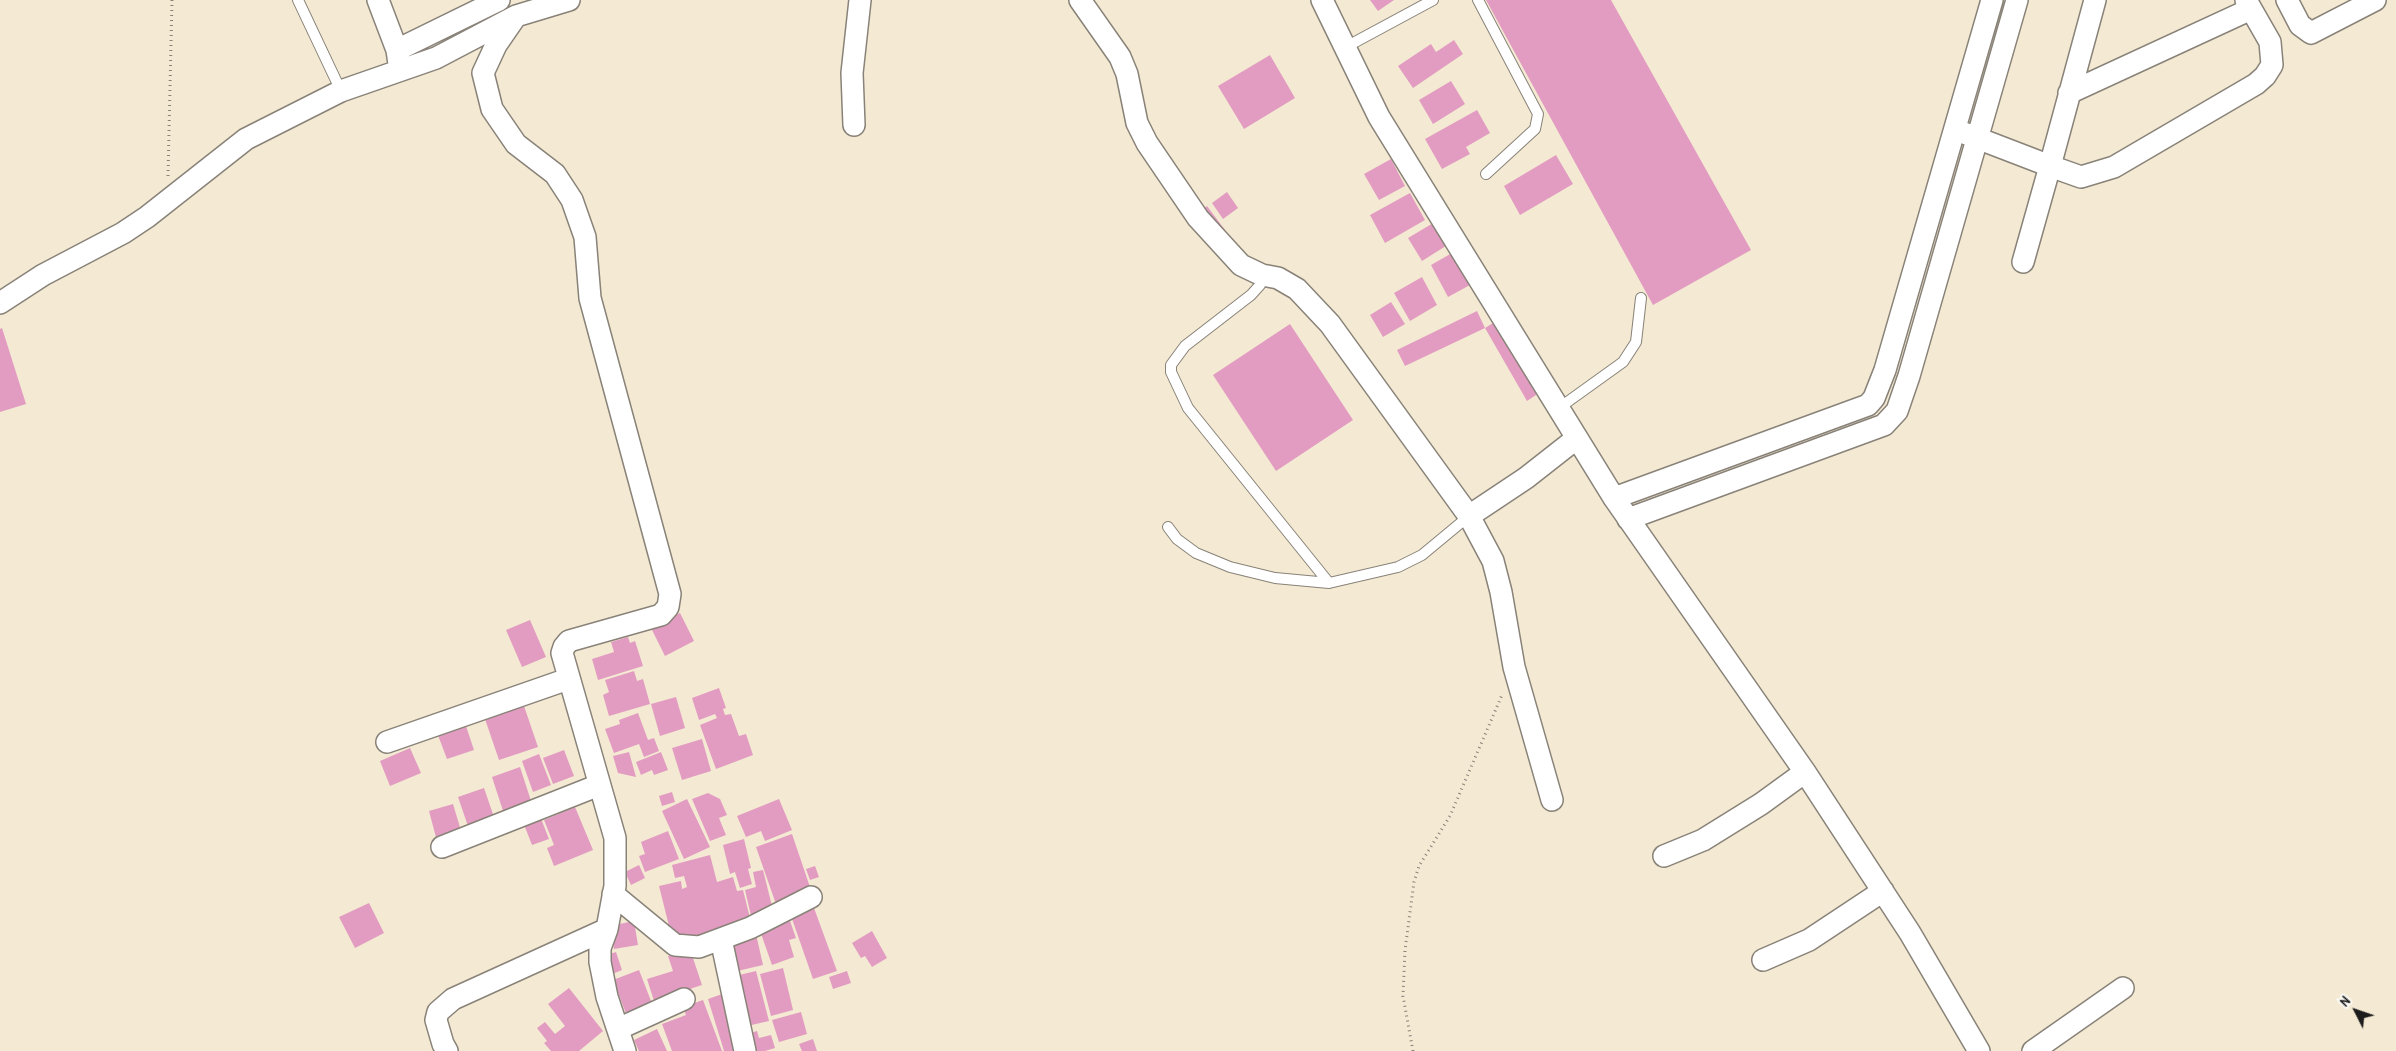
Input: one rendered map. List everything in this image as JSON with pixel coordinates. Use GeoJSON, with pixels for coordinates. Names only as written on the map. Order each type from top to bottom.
{"type":"FeatureCollection","features":[{"type":"Feature","properties":{"kind":"street"},"geometry":{"type":"LineString","coordinates":[[378,0],[397,50],[401,72]]}},
{"type":"Feature","properties":{"kind":"street"},"geometry":{"type":"LineString","coordinates":[[397,50],[499,0]]}},
{"type":"Feature","properties":{"kind":"street"},"geometry":{"type":"LineString","coordinates":[[0,302],[43,274],[122,233],[168,202],[246,138],[341,91],[401,72],[436,58],[516,16],[569,0]]}},
{"type":"Feature","properties":{"kind":"street"},"geometry":{"type":"LineString","coordinates":[[854,125],[852,73],[860,0]]}},
{"type":"Feature","properties":{"kind":"street"},"geometry":{"type":"LineString","coordinates":[[1080,0],[1120,57],[1127,74],[1137,123],[1146,143],[1198,218],[1241,264],[1262,274],[1278,278],[1297,289],[1330,324],[1469,516],[1492,561],[1502,592],[1514,667],[1552,800]]}},
{"type":"Feature","properties":{"kind":"street"},"geometry":{"type":"LineString","coordinates":[[1322,0],[1379,117],[1614,498],[1805,772],[1910,933],[1979,1051]]}},
{"type":"Feature","properties":{"kind":"street"},"geometry":{"type":"LineString","coordinates":[[1614,498],[1868,405],[1879,388],[1992,0]]}},
{"type":"Feature","properties":{"kind":"street"},"geometry":{"type":"LineString","coordinates":[[1628,519],[1884,425],[1897,411],[1909,376],[2017,0]]}},
{"type":"Feature","properties":{"kind":"street"},"geometry":{"type":"LineString","coordinates":[[2023,262],[2095,0]]}},
{"type":"Feature","properties":{"kind":"street"},"geometry":{"type":"LineString","coordinates":[[2287,0],[2300,25],[2310,33],[2370,1]]}},
{"type":"Feature","properties":{"kind":"street"},"geometry":{"type":"LineString","coordinates":[[1954,130],[1978,137],[2081,177],[2114,168],[2256,84],[2269,71],[2272,56],[2270,42],[2248,4],[2069,93]]}},
{"type":"Feature","properties":{"kind":"street"},"geometry":{"type":"LineString","coordinates":[[516,16],[496,45],[483,73],[492,109],[516,144],[555,174],[572,200],[585,237],[590,298],[670,594],[668,607],[661,615],[569,640],[562,653],[615,838],[613,894],[607,929],[600,948],[600,962],[607,996],[625,1051]]}},
{"type":"Feature","properties":{"kind":"street"},"geometry":{"type":"LineString","coordinates":[[1833,418],[1842,440]]}},
{"type":"Feature","properties":{"kind":"street"},"geometry":{"type":"LineString","coordinates":[[1469,516],[1526,478],[1577,438]]}},
{"type":"Feature","properties":{"kind":"street"},"geometry":{"type":"LineString","coordinates":[[1691,470],[1701,492]]}},
{"type":"Feature","properties":{"kind":"street"},"geometry":{"type":"LineString","coordinates":[[387,742],[568,679]]}},
{"type":"Feature","properties":{"kind":"street"},"geometry":{"type":"LineString","coordinates":[[1664,856],[1703,840],[1761,804],[1805,772]]}},
{"type":"Feature","properties":{"kind":"street"},"geometry":{"type":"LineString","coordinates":[[442,847],[599,785]]}},
{"type":"Feature","properties":{"kind":"street"},"geometry":{"type":"LineString","coordinates":[[1763,960],[1810,940],[1883,891]]}},
{"type":"Feature","properties":{"kind":"street"},"geometry":{"type":"LineString","coordinates":[[613,894],[674,946],[699,947],[750,928],[812,897]]}},
{"type":"Feature","properties":{"kind":"street"},"geometry":{"type":"LineString","coordinates":[[447,1051],[436,1020],[438,1012],[453,999],[607,929]]}},
{"type":"Feature","properties":{"kind":"street"},"geometry":{"type":"LineString","coordinates":[[721,939],[745,1051]]}},
{"type":"Feature","properties":{"kind":"street"},"geometry":{"type":"LineString","coordinates":[[2033,1051],[2123,988]]}},
{"type":"Feature","properties":{"kind":"street"},"geometry":{"type":"LineString","coordinates":[[618,1029],[684,999]]}},
{"type":"Feature","properties":{"kind":"lane"},"geometry":{"type":"LineString","coordinates":[[298,0],[341,91]]}},
{"type":"Feature","properties":{"kind":"lane"},"geometry":{"type":"LineString","coordinates":[[1344,48],[1434,0]]}},
{"type":"Feature","properties":{"kind":"lane"},"geometry":{"type":"LineString","coordinates":[[1478,0],[1538,114],[1535,129],[1486,174]]}},
{"type":"Feature","properties":{"kind":"lane"},"geometry":{"type":"LineString","coordinates":[[1262,274],[1260,285],[1250,295],[1185,346],[1171,364],[1171,372],[1188,408],[1329,583]]}},
{"type":"Feature","properties":{"kind":"lane"},"geometry":{"type":"LineString","coordinates":[[1559,408],[1623,362],[1636,342],[1641,298]]}},
{"type":"Feature","properties":{"kind":"lane"},"geometry":{"type":"LineString","coordinates":[[1168,527],[1177,539],[1196,553],[1230,567],[1275,578],[1329,583],[1398,567],[1422,555],[1469,516]]}},
{"type":"Feature","properties":{"kind":"path"},"geometry":{"type":"LineString","coordinates":[[168,202],[172,0]]}},
{"type":"Feature","properties":{"kind":"path"},"geometry":{"type":"LineString","coordinates":[[1413,1051],[1403,996],[1405,950],[1414,882],[1419,866],[1450,816],[1514,667]]}},
{"type":"Feature","properties":{"kind":"building"},"geometry":{"type":"Polygon","coordinates":[[[1370,0],[1394,0],[1378,11],[1370,0]]]}},
{"type":"Feature","properties":{"kind":"building"},"geometry":{"type":"Polygon","coordinates":[[[1486,0],[1611,0],[1751,250],[1653,305],[1486,0]]]}},
{"type":"Feature","properties":{"kind":"building"},"geometry":{"type":"Polygon","coordinates":[[[1454,40],[1463,54],[1413,88],[1398,66],[1431,44],[1436,52],[1454,40]]]}},
{"type":"Feature","properties":{"kind":"building"},"geometry":{"type":"Polygon","coordinates":[[[1270,55],[1295,98],[1244,129],[1218,86],[1270,55]]]}},
{"type":"Feature","properties":{"kind":"building"},"geometry":{"type":"Polygon","coordinates":[[[1451,81],[1465,104],[1433,124],[1419,100],[1451,81]]]}},
{"type":"Feature","properties":{"kind":"building"},"geometry":{"type":"Polygon","coordinates":[[[1477,110],[1490,133],[1466,147],[1470,154],[1442,169],[1425,139],[1477,110]]]}},
{"type":"Feature","properties":{"kind":"building"},"geometry":{"type":"Polygon","coordinates":[[[1556,155],[1573,184],[1520,215],[1504,186],[1556,155]]]}},
{"type":"Feature","properties":{"kind":"building"},"geometry":{"type":"Polygon","coordinates":[[[1391,159],[1405,186],[1379,200],[1364,174],[1391,159]]]}},
{"type":"Feature","properties":{"kind":"building"},"geometry":{"type":"Polygon","coordinates":[[[1227,192],[1238,208],[1223,219],[1212,203],[1227,192]]]}},
{"type":"Feature","properties":{"kind":"building"},"geometry":{"type":"Polygon","coordinates":[[[1410,193],[1425,220],[1385,243],[1370,215],[1410,193]]]}},
{"type":"Feature","properties":{"kind":"building"},"geometry":{"type":"Polygon","coordinates":[[[1207,206],[1225,230],[1220,233],[1202,210],[1207,206]]]}},
{"type":"Feature","properties":{"kind":"building"},"geometry":{"type":"Polygon","coordinates":[[[1435,222],[1449,244],[1422,261],[1408,238],[1435,222]]]}},
{"type":"Feature","properties":{"kind":"building"},"geometry":{"type":"Polygon","coordinates":[[[1452,253],[1470,285],[1448,297],[1431,265],[1452,253]]]}},
{"type":"Feature","properties":{"kind":"building"},"geometry":{"type":"Polygon","coordinates":[[[1422,277],[1437,305],[1410,321],[1394,293],[1422,277]]]}},
{"type":"Feature","properties":{"kind":"building"},"geometry":{"type":"Polygon","coordinates":[[[1391,302],[1405,324],[1383,337],[1370,315],[1391,302]]]}},
{"type":"Feature","properties":{"kind":"building"},"geometry":{"type":"Polygon","coordinates":[[[1477,311],[1485,328],[1405,366],[1397,350],[1477,311]]]}},
{"type":"Feature","properties":{"kind":"building"},"geometry":{"type":"Polygon","coordinates":[[[1498,320],[1539,393],[1527,401],[1485,328],[1498,320]]]}},
{"type":"Feature","properties":{"kind":"building"},"geometry":{"type":"Polygon","coordinates":[[[1290,324],[1353,420],[1276,471],[1213,375],[1290,324]]]}},
{"type":"Feature","properties":{"kind":"building"},"geometry":{"type":"Polygon","coordinates":[[[2,328],[26,404],[0,412],[0,329],[2,328]]]}},
{"type":"Feature","properties":{"kind":"building"},"geometry":{"type":"Polygon","coordinates":[[[680,613],[694,641],[665,656],[651,628],[680,613]]]}},
{"type":"Feature","properties":{"kind":"building"},"geometry":{"type":"Polygon","coordinates":[[[530,620],[546,657],[522,667],[506,630],[530,620]]]}},
{"type":"Feature","properties":{"kind":"building"},"geometry":{"type":"Polygon","coordinates":[[[628,637],[630,643],[635,641],[643,666],[598,680],[592,659],[614,652],[611,642],[628,637]]]}},
{"type":"Feature","properties":{"kind":"building"},"geometry":{"type":"Polygon","coordinates":[[[634,671],[637,681],[643,679],[650,704],[609,716],[603,695],[609,692],[605,680],[634,671]]]}},
{"type":"Feature","properties":{"kind":"building"},"geometry":{"type":"Polygon","coordinates":[[[719,688],[726,708],[723,709],[725,715],[731,714],[739,736],[746,734],[753,755],[716,769],[700,725],[717,718],[715,714],[699,720],[692,698],[719,688]]]}},
{"type":"Feature","properties":{"kind":"building"},"geometry":{"type":"Polygon","coordinates":[[[676,697],[685,728],[660,736],[651,704],[676,697]]]}},
{"type":"Feature","properties":{"kind":"building"},"geometry":{"type":"Polygon","coordinates":[[[524,706],[538,747],[499,760],[485,719],[524,706]]]}},
{"type":"Feature","properties":{"kind":"building"},"geometry":{"type":"Polygon","coordinates":[[[638,713],[648,740],[654,738],[659,751],[644,757],[639,744],[614,753],[605,729],[620,724],[619,720],[638,713]]]}},
{"type":"Feature","properties":{"kind":"building"},"geometry":{"type":"Polygon","coordinates":[[[464,720],[474,750],[447,759],[436,730],[464,720]]]}},
{"type":"Feature","properties":{"kind":"building"},"geometry":{"type":"Polygon","coordinates":[[[702,739],[711,771],[682,780],[672,748],[702,739]]]}},
{"type":"Feature","properties":{"kind":"building"},"geometry":{"type":"Polygon","coordinates":[[[410,748],[421,773],[390,786],[380,761],[410,748]]]}},
{"type":"Feature","properties":{"kind":"building"},"geometry":{"type":"Polygon","coordinates":[[[564,750],[574,776],[553,784],[543,758],[564,750]]]}},
{"type":"Feature","properties":{"kind":"building"},"geometry":{"type":"Polygon","coordinates":[[[629,752],[636,777],[618,773],[613,756],[629,752]]]}},
{"type":"Feature","properties":{"kind":"building"},"geometry":{"type":"Polygon","coordinates":[[[661,752],[668,770],[654,775],[652,770],[641,775],[636,762],[661,752]]]}},
{"type":"Feature","properties":{"kind":"building"},"geometry":{"type":"Polygon","coordinates":[[[539,754],[551,785],[533,792],[522,761],[539,754]]]}},
{"type":"Feature","properties":{"kind":"building"},"geometry":{"type":"Polygon","coordinates":[[[520,767],[532,804],[504,814],[492,777],[520,767]]]}},
{"type":"Feature","properties":{"kind":"building"},"geometry":{"type":"Polygon","coordinates":[[[484,788],[495,820],[469,829],[458,797],[484,788]]]}},
{"type":"Feature","properties":{"kind":"building"},"geometry":{"type":"Polygon","coordinates":[[[672,792],[675,802],[662,806],[659,796],[672,792]]]}},
{"type":"Feature","properties":{"kind":"building"},"geometry":{"type":"Polygon","coordinates":[[[708,793],[720,799],[727,815],[719,818],[726,835],[710,841],[692,799],[708,793]]]}},
{"type":"Feature","properties":{"kind":"building"},"geometry":{"type":"Polygon","coordinates":[[[687,799],[710,847],[684,859],[662,811],[687,799]]]}},
{"type":"Feature","properties":{"kind":"building"},"geometry":{"type":"Polygon","coordinates":[[[779,799],[792,830],[765,841],[761,831],[746,837],[737,816],[779,799]]]}},
{"type":"Feature","properties":{"kind":"building"},"geometry":{"type":"Polygon","coordinates":[[[453,804],[462,834],[437,841],[429,811],[453,804]]]}},
{"type":"Feature","properties":{"kind":"building"},"geometry":{"type":"Polygon","coordinates":[[[575,807],[593,850],[554,866],[547,848],[554,845],[544,820],[575,807]]]}},
{"type":"Feature","properties":{"kind":"building"},"geometry":{"type":"Polygon","coordinates":[[[540,816],[549,839],[532,845],[523,822],[540,816]]]}},
{"type":"Feature","properties":{"kind":"building"},"geometry":{"type":"Polygon","coordinates":[[[668,831],[679,859],[645,872],[639,856],[645,854],[641,842],[668,831]]]}},
{"type":"Feature","properties":{"kind":"building"},"geometry":{"type":"Polygon","coordinates":[[[792,834],[811,890],[777,907],[756,847],[792,834]]]}},
{"type":"Feature","properties":{"kind":"building"},"geometry":{"type":"Polygon","coordinates":[[[744,839],[751,868],[748,869],[752,884],[740,888],[735,872],[730,874],[723,845],[744,839]]]}},
{"type":"Feature","properties":{"kind":"building"},"geometry":{"type":"Polygon","coordinates":[[[710,855],[717,882],[733,877],[737,891],[743,890],[751,922],[673,942],[659,886],[681,881],[682,889],[687,887],[684,876],[675,878],[672,865],[710,855]]]}},
{"type":"Feature","properties":{"kind":"building"},"geometry":{"type":"Polygon","coordinates":[[[639,865],[645,878],[631,885],[625,872],[639,865]]]}},
{"type":"Feature","properties":{"kind":"building"},"geometry":{"type":"Polygon","coordinates":[[[815,866],[819,877],[810,880],[806,869],[815,866]]]}},
{"type":"Feature","properties":{"kind":"building"},"geometry":{"type":"Polygon","coordinates":[[[763,870],[774,914],[752,920],[745,890],[756,887],[753,872],[763,870]]]}},
{"type":"Feature","properties":{"kind":"building"},"geometry":{"type":"Polygon","coordinates":[[[369,903],[384,933],[355,948],[339,917],[369,903]]]}},
{"type":"Feature","properties":{"kind":"building"},"geometry":{"type":"Polygon","coordinates":[[[814,908],[837,971],[813,979],[791,916],[814,908]]]}},
{"type":"Feature","properties":{"kind":"building"},"geometry":{"type":"Polygon","coordinates":[[[789,918],[796,938],[789,940],[794,957],[772,965],[759,928],[789,918]]]}},
{"type":"Feature","properties":{"kind":"building"},"geometry":{"type":"Polygon","coordinates":[[[634,921],[638,945],[614,949],[610,926],[634,921]]]}},
{"type":"Feature","properties":{"kind":"building"},"geometry":{"type":"Polygon","coordinates":[[[872,931],[887,958],[872,967],[865,956],[861,958],[852,943],[872,931]]]}},
{"type":"Feature","properties":{"kind":"building"},"geometry":{"type":"Polygon","coordinates":[[[756,934],[763,965],[733,972],[727,941],[756,934]]]}},
{"type":"Feature","properties":{"kind":"building"},"geometry":{"type":"Polygon","coordinates":[[[690,949],[702,985],[654,1001],[647,979],[673,971],[668,956],[690,949]]]}},
{"type":"Feature","properties":{"kind":"building"},"geometry":{"type":"Polygon","coordinates":[[[616,952],[622,970],[610,975],[603,956],[616,952]]]}},
{"type":"Feature","properties":{"kind":"building"},"geometry":{"type":"Polygon","coordinates":[[[783,968],[793,1010],[771,1016],[760,974],[783,968]]]}},
{"type":"Feature","properties":{"kind":"building"},"geometry":{"type":"Polygon","coordinates":[[[639,970],[653,1006],[627,1016],[613,980],[639,970]]]}},
{"type":"Feature","properties":{"kind":"building"},"geometry":{"type":"Polygon","coordinates":[[[756,971],[769,1021],[747,1026],[735,976],[756,971]]]}},
{"type":"Feature","properties":{"kind":"building"},"geometry":{"type":"Polygon","coordinates":[[[847,971],[851,983],[833,989],[829,977],[847,971]]]}},
{"type":"Feature","properties":{"kind":"building"},"geometry":{"type":"Polygon","coordinates":[[[569,988],[603,1031],[579,1051],[551,1051],[544,1043],[547,1041],[537,1028],[545,1022],[555,1034],[565,1026],[548,1004],[569,988]]]}},
{"type":"Feature","properties":{"kind":"building"},"geometry":{"type":"Polygon","coordinates":[[[725,993],[742,1048],[732,1051],[724,1051],[708,999],[725,993]]]}},
{"type":"Feature","properties":{"kind":"building"},"geometry":{"type":"Polygon","coordinates":[[[703,1000],[722,1051],[672,1051],[662,1024],[686,1015],[683,1007],[703,1000]]]}},
{"type":"Feature","properties":{"kind":"building"},"geometry":{"type":"Polygon","coordinates":[[[801,1012],[807,1034],[779,1042],[772,1020],[801,1012]]]}},
{"type":"Feature","properties":{"kind":"building"},"geometry":{"type":"Polygon","coordinates":[[[657,1029],[667,1051],[639,1051],[634,1040],[657,1029]]]}},
{"type":"Feature","properties":{"kind":"building"},"geometry":{"type":"Polygon","coordinates":[[[757,1031],[759,1038],[771,1035],[775,1048],[765,1051],[749,1051],[744,1035],[757,1031]]]}},
{"type":"Feature","properties":{"kind":"building"},"geometry":{"type":"Polygon","coordinates":[[[813,1039],[817,1051],[802,1051],[799,1044],[813,1039]]]}}]}
